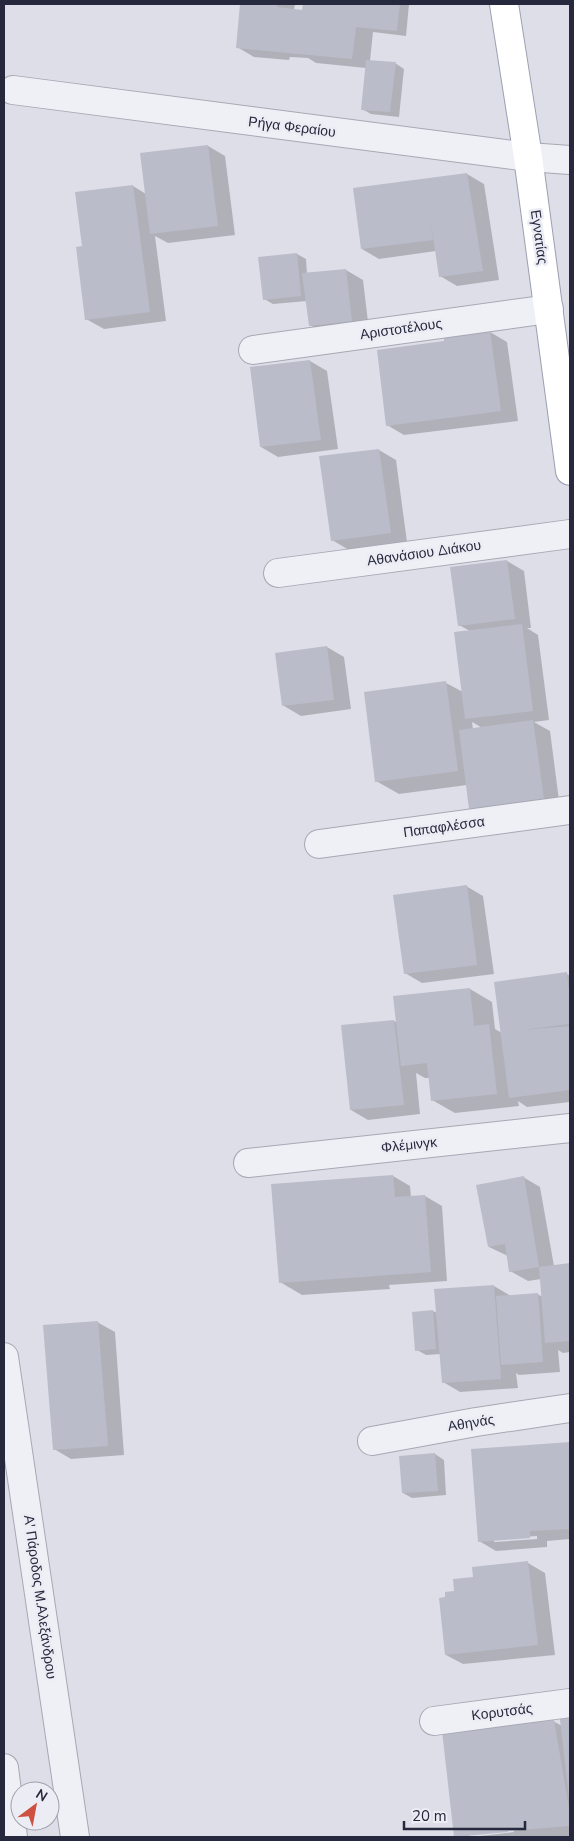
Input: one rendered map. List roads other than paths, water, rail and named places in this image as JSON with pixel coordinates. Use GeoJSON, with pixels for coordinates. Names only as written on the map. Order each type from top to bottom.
{"type":"FeatureCollection","features":[{"type":"Feature","properties":{"kind":"main road","name":"Εγνατίας"},"geometry":{"type":"LineString","coordinates":[[504,4],[528,157],[570,471]]}},
{"type":"Feature","properties":{"kind":"street","name":"Ρήγα Φεραίου"},"geometry":{"type":"LineString","coordinates":[[13,90],[528,157],[570,160]]}},
{"type":"Feature","properties":{"kind":"street","name":"Αριστοτέλους"},"geometry":{"type":"LineString","coordinates":[[253,350],[549,309]]}},
{"type":"Feature","properties":{"kind":"street","name":"Αθανάσιου Διάκου"},"geometry":{"type":"LineString","coordinates":[[278,573],[570,534]]}},
{"type":"Feature","properties":{"kind":"street","name":"Παπαφλέσσα"},"geometry":{"type":"LineString","coordinates":[[318,844],[570,810]]}},
{"type":"Feature","properties":{"kind":"street","name":"Φλέμινγκ"},"geometry":{"type":"LineString","coordinates":[[248,1163],[570,1128]]}},
{"type":"Feature","properties":{"kind":"street","name":"Α' Πάροδος Μ.Αλεξάνδρου"},"geometry":{"type":"LineString","coordinates":[[4,1357],[75,1837]]}},
{"type":"Feature","properties":{"kind":"street","name":"Αθηνάς"},"geometry":{"type":"LineString","coordinates":[[372,1441],[570,1408]]}},
{"type":"Feature","properties":{"kind":"street","name":"Κορυτσάς"},"geometry":{"type":"LineString","coordinates":[[434,1721],[570,1703]]}},
{"type":"Feature","properties":{"kind":"street"},"geometry":{"type":"LineString","coordinates":[[4,1768],[13,1837]]}}]}
